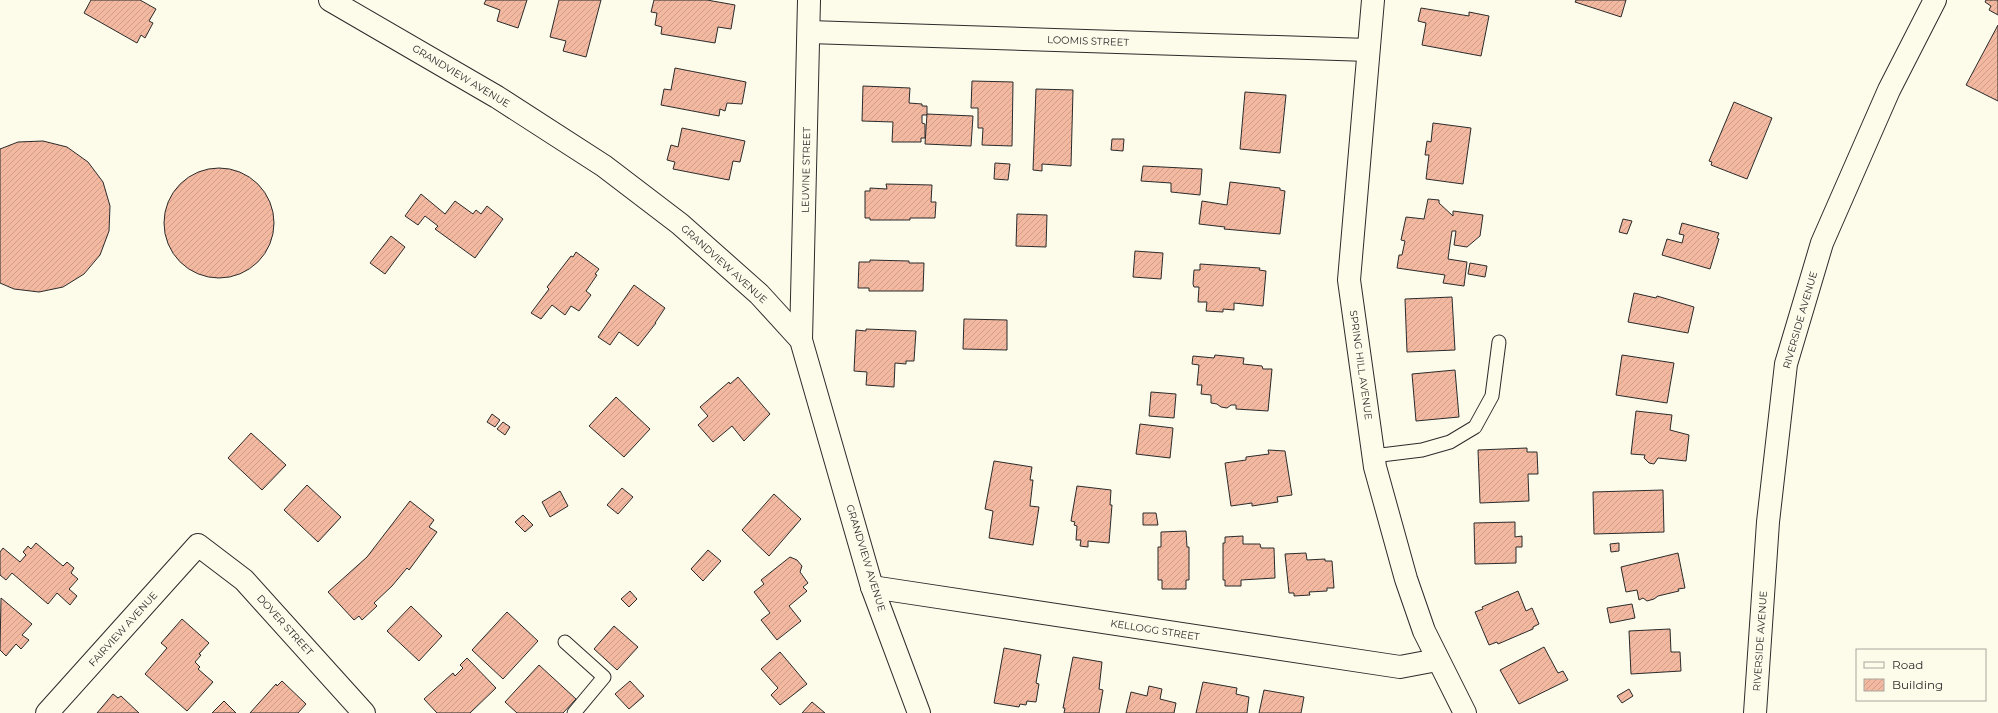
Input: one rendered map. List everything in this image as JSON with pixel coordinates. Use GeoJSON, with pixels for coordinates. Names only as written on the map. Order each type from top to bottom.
{"type":"FeatureCollection","features":[{"type":"Feature","properties":{"kind":"street","name":"GRANDVIEW AVENUE"},"geometry":{"type":"LineString","coordinates":[[330,0],[497,97],[604,166],[680,224],[759,294],[802,340],[872,587],[919,713]]}},
{"type":"Feature","properties":{"kind":"street","name":"LEUVINE STREET"},"geometry":{"type":"LineString","coordinates":[[802,340],[809,0]]}},
{"type":"Feature","properties":{"kind":"street","name":"SPRING HILL AVENUE"},"geometry":{"type":"LineString","coordinates":[[1373,0],[1349,280],[1373,456],[1406,579],[1424,631],[1437,660],[1465,713]]}},
{"type":"Feature","properties":{"kind":"street","name":"RIVERSIDE AVENUE"},"geometry":{"type":"LineString","coordinates":[[1755,713],[1768,522],[1786,364],[1822,243],[1889,90],[1935,0]]}},
{"type":"Feature","properties":{"kind":"street","name":"LOOMIS STREET"},"geometry":{"type":"LineString","coordinates":[[809,32],[1368,50]]}},
{"type":"Feature","properties":{"kind":"street","name":"FAIRVIEW AVENUE"},"geometry":{"type":"LineString","coordinates":[[47,713],[198,545]]}},
{"type":"Feature","properties":{"kind":"street","name":"DOVER STREET"},"geometry":{"type":"LineString","coordinates":[[198,545],[244,580],[364,713]]}},
{"type":"Feature","properties":{"kind":"street","name":"KELLOGG STREET"},"geometry":{"type":"LineString","coordinates":[[872,587],[1400,667],[1437,660]]}},
{"type":"Feature","properties":{"kind":"lane"},"geometry":{"type":"LineString","coordinates":[[1373,456],[1429,448],[1450,442],[1475,427],[1492,396],[1499,342]]}},
{"type":"Feature","properties":{"kind":"lane"},"geometry":{"type":"LineString","coordinates":[[565,642],[604,677],[574,713]]}},
{"type":"Feature","properties":{"kind":"building"},"geometry":{"type":"Polygon","coordinates":[[[91,0],[140,0],[156,9],[149,21],[153,23],[145,38],[141,35],[137,43],[84,13],[91,0]]]}},
{"type":"Feature","properties":{"kind":"building"},"geometry":{"type":"Polygon","coordinates":[[[486,0],[527,0],[518,28],[497,21],[500,10],[484,4],[486,0]]]}},
{"type":"Feature","properties":{"kind":"building"},"geometry":{"type":"Polygon","coordinates":[[[559,0],[601,0],[586,57],[563,51],[566,41],[550,37],[559,0]]]}},
{"type":"Feature","properties":{"kind":"building"},"geometry":{"type":"Polygon","coordinates":[[[654,0],[707,0],[735,5],[731,29],[718,27],[715,43],[661,34],[662,27],[655,25],[657,13],[651,12],[654,0]]]}},
{"type":"Feature","properties":{"kind":"building"},"geometry":{"type":"Polygon","coordinates":[[[1576,0],[1626,0],[1621,17],[1575,2],[1576,0]]]}},
{"type":"Feature","properties":{"kind":"building"},"geometry":{"type":"Polygon","coordinates":[[[1986,0],[1998,0],[1998,15],[1989,10],[1991,6],[1985,2],[1986,0]]]}},
{"type":"Feature","properties":{"kind":"building"},"geometry":{"type":"Polygon","coordinates":[[[1421,8],[1469,16],[1469,12],[1489,16],[1481,56],[1422,45],[1426,23],[1418,21],[1421,8]]]}},
{"type":"Feature","properties":{"kind":"building"},"geometry":{"type":"Polygon","coordinates":[[[1998,25],[1998,101],[1966,85],[1998,25]]]}},
{"type":"Feature","properties":{"kind":"building"},"geometry":{"type":"Polygon","coordinates":[[[675,68],[746,82],[742,104],[727,103],[725,111],[720,109],[719,116],[661,105],[664,89],[671,90],[675,68]]]}},
{"type":"Feature","properties":{"kind":"building"},"geometry":{"type":"Polygon","coordinates":[[[972,81],[1013,82],[1012,146],[982,145],[983,128],[978,128],[978,108],[971,108],[972,81]]]}},
{"type":"Feature","properties":{"kind":"building"},"geometry":{"type":"Polygon","coordinates":[[[863,86],[910,88],[909,103],[927,106],[927,115],[922,115],[922,123],[925,124],[925,138],[921,138],[921,142],[892,142],[893,122],[862,121],[863,86]]]}},
{"type":"Feature","properties":{"kind":"building"},"geometry":{"type":"Polygon","coordinates":[[[1036,89],[1073,90],[1071,166],[1042,164],[1042,171],[1033,170],[1036,89]]]}},
{"type":"Feature","properties":{"kind":"building"},"geometry":{"type":"Polygon","coordinates":[[[1245,92],[1286,95],[1280,153],[1240,149],[1245,92]]]}},
{"type":"Feature","properties":{"kind":"building"},"geometry":{"type":"Polygon","coordinates":[[[1734,102],[1772,118],[1747,179],[1711,165],[1712,162],[1709,161],[1734,102]]]}},
{"type":"Feature","properties":{"kind":"building"},"geometry":{"type":"Polygon","coordinates":[[[927,114],[973,116],[971,146],[925,144],[927,114]]]}},
{"type":"Feature","properties":{"kind":"building"},"geometry":{"type":"Polygon","coordinates":[[[1433,123],[1471,128],[1463,184],[1426,179],[1429,155],[1425,155],[1427,141],[1431,142],[1433,123]]]}},
{"type":"Feature","properties":{"kind":"building"},"geometry":{"type":"Polygon","coordinates":[[[682,128],[745,141],[740,162],[733,161],[729,180],[673,169],[675,162],[667,160],[671,145],[678,147],[682,128]]]}},
{"type":"Feature","properties":{"kind":"building"},"geometry":{"type":"Polygon","coordinates":[[[1112,139],[1124,139],[1123,151],[1111,150],[1112,139]]]}},
{"type":"Feature","properties":{"kind":"building"},"geometry":{"type":"Polygon","coordinates":[[[43,141],[67,147],[88,162],[103,182],[110,206],[109,231],[100,255],[84,274],[63,287],[39,292],[14,289],[0,283],[0,149],[18,142],[43,141]]]}},
{"type":"Feature","properties":{"kind":"building"},"geometry":{"type":"Polygon","coordinates":[[[995,163],[1010,164],[1008,180],[994,179],[995,163]]]}},
{"type":"Feature","properties":{"kind":"building"},"geometry":{"type":"Polygon","coordinates":[[[1143,166],[1202,169],[1200,195],[1171,192],[1171,183],[1141,181],[1143,166]]]}},
{"type":"Feature","properties":{"kind":"building"},"geometry":{"type":"Polygon","coordinates":[[[219,168],[240,172],[250,177],[258,184],[265,192],[270,202],[274,223],[270,244],[265,254],[258,262],[250,269],[240,274],[219,278],[198,274],[188,269],[180,262],[173,254],[168,244],[164,223],[168,202],[173,192],[180,184],[188,177],[198,172],[219,168]]]}},
{"type":"Feature","properties":{"kind":"building"},"geometry":{"type":"Polygon","coordinates":[[[1230,182],[1280,188],[1280,190],[1285,191],[1280,234],[1224,229],[1225,227],[1199,224],[1202,201],[1227,205],[1230,182]]]}},
{"type":"Feature","properties":{"kind":"building"},"geometry":{"type":"Polygon","coordinates":[[[886,184],[932,185],[931,202],[936,202],[935,218],[910,218],[910,220],[870,220],[870,218],[865,218],[865,191],[870,191],[870,188],[887,189],[886,184]]]}},
{"type":"Feature","properties":{"kind":"building"},"geometry":{"type":"Polygon","coordinates":[[[421,194],[445,214],[455,201],[473,214],[476,210],[481,214],[487,206],[503,219],[475,258],[435,229],[438,226],[425,216],[418,225],[405,216],[421,194]]]}},
{"type":"Feature","properties":{"kind":"building"},"geometry":{"type":"Polygon","coordinates":[[[1428,199],[1439,200],[1439,203],[1453,216],[1453,211],[1483,215],[1480,236],[1467,247],[1454,245],[1456,231],[1452,231],[1448,259],[1467,262],[1464,286],[1443,283],[1445,275],[1397,268],[1399,255],[1402,255],[1405,241],[1401,240],[1406,217],[1424,219],[1428,199]]]}},
{"type":"Feature","properties":{"kind":"building"},"geometry":{"type":"Polygon","coordinates":[[[1017,214],[1047,215],[1046,247],[1016,246],[1017,214]]]}},
{"type":"Feature","properties":{"kind":"building"},"geometry":{"type":"Polygon","coordinates":[[[1623,219],[1632,221],[1627,234],[1619,232],[1623,219]]]}},
{"type":"Feature","properties":{"kind":"building"},"geometry":{"type":"Polygon","coordinates":[[[1682,223],[1719,233],[1717,238],[1719,239],[1710,269],[1662,255],[1667,239],[1682,243],[1684,235],[1679,234],[1682,223]]]}},
{"type":"Feature","properties":{"kind":"building"},"geometry":{"type":"Polygon","coordinates":[[[391,236],[405,247],[385,274],[370,263],[391,236]]]}},
{"type":"Feature","properties":{"kind":"building"},"geometry":{"type":"Polygon","coordinates":[[[1135,251],[1163,253],[1161,279],[1133,277],[1135,251]]]}},
{"type":"Feature","properties":{"kind":"building"},"geometry":{"type":"Polygon","coordinates":[[[576,252],[599,269],[595,274],[597,275],[586,291],[591,295],[579,311],[571,306],[565,315],[552,305],[541,319],[531,313],[549,289],[547,287],[571,256],[573,257],[576,252]]]}},
{"type":"Feature","properties":{"kind":"building"},"geometry":{"type":"Polygon","coordinates":[[[870,260],[924,263],[923,291],[869,291],[869,288],[858,288],[859,262],[870,262],[870,260]]]}},
{"type":"Feature","properties":{"kind":"building"},"geometry":{"type":"Polygon","coordinates":[[[1470,263],[1487,266],[1485,277],[1468,274],[1470,263]]]}},
{"type":"Feature","properties":{"kind":"building"},"geometry":{"type":"Polygon","coordinates":[[[1200,264],[1260,268],[1259,270],[1266,271],[1263,306],[1234,303],[1234,310],[1223,309],[1223,312],[1206,311],[1207,302],[1198,302],[1199,287],[1194,287],[1193,284],[1194,270],[1200,270],[1200,264]]]}},
{"type":"Feature","properties":{"kind":"building"},"geometry":{"type":"Polygon","coordinates":[[[634,285],[665,308],[656,323],[638,346],[619,332],[610,345],[598,337],[634,285]]]}},
{"type":"Feature","properties":{"kind":"building"},"geometry":{"type":"Polygon","coordinates":[[[1634,293],[1656,298],[1657,296],[1694,307],[1688,333],[1628,322],[1634,293]]]}},
{"type":"Feature","properties":{"kind":"building"},"geometry":{"type":"Polygon","coordinates":[[[1452,297],[1455,350],[1407,352],[1405,299],[1452,297]]]}},
{"type":"Feature","properties":{"kind":"building"},"geometry":{"type":"Polygon","coordinates":[[[964,319],[1007,320],[1007,350],[963,349],[964,319]]]}},
{"type":"Feature","properties":{"kind":"building"},"geometry":{"type":"Polygon","coordinates":[[[866,329],[916,331],[914,361],[906,361],[906,364],[895,363],[894,387],[866,385],[867,372],[854,371],[856,330],[866,331],[866,329]]]}},
{"type":"Feature","properties":{"kind":"building"},"geometry":{"type":"Polygon","coordinates":[[[1215,355],[1244,358],[1243,364],[1262,366],[1263,369],[1272,369],[1268,411],[1236,409],[1236,405],[1231,405],[1227,408],[1221,407],[1217,404],[1211,403],[1211,395],[1201,394],[1202,385],[1197,385],[1199,365],[1192,364],[1193,356],[1214,358],[1215,355]]]}},
{"type":"Feature","properties":{"kind":"building"},"geometry":{"type":"Polygon","coordinates":[[[1622,355],[1674,363],[1667,403],[1616,395],[1622,355]]]}},
{"type":"Feature","properties":{"kind":"building"},"geometry":{"type":"Polygon","coordinates":[[[1455,370],[1459,417],[1416,421],[1412,374],[1455,370]]]}},
{"type":"Feature","properties":{"kind":"building"},"geometry":{"type":"Polygon","coordinates":[[[738,377],[770,414],[744,441],[732,426],[713,442],[698,425],[708,416],[700,407],[729,382],[730,384],[738,377]]]}},
{"type":"Feature","properties":{"kind":"building"},"geometry":{"type":"Polygon","coordinates":[[[1151,392],[1176,394],[1174,418],[1149,416],[1151,392]]]}},
{"type":"Feature","properties":{"kind":"building"},"geometry":{"type":"Polygon","coordinates":[[[616,397],[650,429],[624,457],[589,426],[616,397]]]}},
{"type":"Feature","properties":{"kind":"building"},"geometry":{"type":"Polygon","coordinates":[[[1636,411],[1672,415],[1670,430],[1689,435],[1686,461],[1658,458],[1654,464],[1649,463],[1644,458],[1645,455],[1631,454],[1636,411]]]}},
{"type":"Feature","properties":{"kind":"building"},"geometry":{"type":"Polygon","coordinates":[[[492,414],[500,420],[495,427],[487,422],[492,414]]]}},
{"type":"Feature","properties":{"kind":"building"},"geometry":{"type":"Polygon","coordinates":[[[503,422],[510,427],[505,435],[497,429],[503,422]]]}},
{"type":"Feature","properties":{"kind":"building"},"geometry":{"type":"Polygon","coordinates":[[[1140,424],[1173,428],[1170,458],[1136,454],[1140,424]]]}},
{"type":"Feature","properties":{"kind":"building"},"geometry":{"type":"Polygon","coordinates":[[[251,433],[286,465],[262,490],[228,458],[251,433]]]}},
{"type":"Feature","properties":{"kind":"building"},"geometry":{"type":"Polygon","coordinates":[[[1527,448],[1527,452],[1537,452],[1538,474],[1528,474],[1529,501],[1480,503],[1478,450],[1527,448]]]}},
{"type":"Feature","properties":{"kind":"building"},"geometry":{"type":"Polygon","coordinates":[[[1268,450],[1285,451],[1292,495],[1277,497],[1278,502],[1252,506],[1252,503],[1231,506],[1225,463],[1246,460],[1246,457],[1269,454],[1268,450]]]}},
{"type":"Feature","properties":{"kind":"building"},"geometry":{"type":"Polygon","coordinates":[[[994,461],[1032,467],[1030,480],[1033,480],[1030,506],[1039,507],[1033,545],[989,538],[993,511],[985,509],[994,461]]]}},
{"type":"Feature","properties":{"kind":"building"},"geometry":{"type":"Polygon","coordinates":[[[307,485],[341,517],[318,542],[284,510],[307,485]]]}},
{"type":"Feature","properties":{"kind":"building"},"geometry":{"type":"Polygon","coordinates":[[[1077,486],[1111,490],[1110,505],[1112,505],[1109,543],[1088,541],[1088,547],[1080,546],[1081,540],[1076,540],[1077,526],[1074,525],[1075,522],[1071,521],[1077,486]]]}},
{"type":"Feature","properties":{"kind":"building"},"geometry":{"type":"Polygon","coordinates":[[[622,488],[633,497],[618,514],[607,505],[622,488]]]}},
{"type":"Feature","properties":{"kind":"building"},"geometry":{"type":"Polygon","coordinates":[[[1663,490],[1664,532],[1594,534],[1593,492],[1663,490]]]}},
{"type":"Feature","properties":{"kind":"building"},"geometry":{"type":"Polygon","coordinates":[[[560,491],[568,506],[550,517],[542,502],[560,491]]]}},
{"type":"Feature","properties":{"kind":"building"},"geometry":{"type":"Polygon","coordinates":[[[774,494],[801,519],[769,556],[742,530],[774,494]]]}},
{"type":"Feature","properties":{"kind":"building"},"geometry":{"type":"Polygon","coordinates":[[[410,501],[434,520],[429,527],[437,532],[409,570],[407,568],[392,586],[374,603],[377,606],[362,620],[359,616],[354,620],[328,592],[367,557],[410,501]]]}},
{"type":"Feature","properties":{"kind":"building"},"geometry":{"type":"Polygon","coordinates":[[[1143,513],[1156,513],[1158,525],[1143,525],[1143,513]]]}},
{"type":"Feature","properties":{"kind":"building"},"geometry":{"type":"Polygon","coordinates":[[[523,515],[533,525],[525,532],[515,522],[523,515]]]}},
{"type":"Feature","properties":{"kind":"building"},"geometry":{"type":"Polygon","coordinates":[[[1515,522],[1515,537],[1522,536],[1522,547],[1516,547],[1516,563],[1475,564],[1474,523],[1515,522]]]}},
{"type":"Feature","properties":{"kind":"building"},"geometry":{"type":"Polygon","coordinates":[[[1186,531],[1187,547],[1189,547],[1189,580],[1186,580],[1186,589],[1162,589],[1162,580],[1158,580],[1158,547],[1161,547],[1161,532],[1186,531]]]}},
{"type":"Feature","properties":{"kind":"building"},"geometry":{"type":"Polygon","coordinates":[[[1243,536],[1243,544],[1260,544],[1261,548],[1274,548],[1275,578],[1241,580],[1241,586],[1225,586],[1225,580],[1223,580],[1223,543],[1225,543],[1225,537],[1243,536]]]}},
{"type":"Feature","properties":{"kind":"building"},"geometry":{"type":"Polygon","coordinates":[[[36,543],[63,566],[67,562],[74,568],[71,573],[78,579],[69,589],[77,596],[70,605],[57,593],[48,604],[12,573],[6,580],[0,575],[0,552],[3,548],[20,562],[26,555],[23,552],[28,546],[31,549],[36,543]]]}},
{"type":"Feature","properties":{"kind":"building"},"geometry":{"type":"Polygon","coordinates":[[[1619,543],[1619,551],[1611,552],[1610,544],[1619,543]]]}},
{"type":"Feature","properties":{"kind":"building"},"geometry":{"type":"Polygon","coordinates":[[[708,550],[721,561],[703,581],[691,569],[708,550]]]}},
{"type":"Feature","properties":{"kind":"building"},"geometry":{"type":"Polygon","coordinates":[[[1306,553],[1307,560],[1325,559],[1325,561],[1332,561],[1334,588],[1327,588],[1327,591],[1309,592],[1310,595],[1294,596],[1294,593],[1289,593],[1285,554],[1306,553]]]}},
{"type":"Feature","properties":{"kind":"building"},"geometry":{"type":"Polygon","coordinates":[[[1678,553],[1685,588],[1678,589],[1679,591],[1658,596],[1647,601],[1643,598],[1639,600],[1637,590],[1626,592],[1621,567],[1678,553]]]}},
{"type":"Feature","properties":{"kind":"building"},"geometry":{"type":"Polygon","coordinates":[[[790,557],[797,560],[802,566],[800,572],[808,583],[803,587],[807,591],[789,606],[801,621],[777,640],[761,620],[770,613],[754,592],[764,584],[761,580],[790,557]]]}},
{"type":"Feature","properties":{"kind":"building"},"geometry":{"type":"Polygon","coordinates":[[[630,591],[637,599],[629,607],[621,599],[630,591]]]}},
{"type":"Feature","properties":{"kind":"building"},"geometry":{"type":"Polygon","coordinates":[[[1518,591],[1526,611],[1532,608],[1539,624],[1533,627],[1533,629],[1498,644],[1497,642],[1489,645],[1475,612],[1483,609],[1482,607],[1518,591]]]}},
{"type":"Feature","properties":{"kind":"building"},"geometry":{"type":"Polygon","coordinates":[[[1,598],[32,624],[22,635],[29,640],[21,649],[16,644],[6,656],[0,650],[1,598]]]}},
{"type":"Feature","properties":{"kind":"building"},"geometry":{"type":"Polygon","coordinates":[[[1632,604],[1635,618],[1610,623],[1607,608],[1632,604]]]}},
{"type":"Feature","properties":{"kind":"building"},"geometry":{"type":"Polygon","coordinates":[[[411,606],[442,636],[419,661],[387,631],[411,606]]]}},
{"type":"Feature","properties":{"kind":"building"},"geometry":{"type":"Polygon","coordinates":[[[507,612],[538,641],[503,679],[472,650],[507,612]]]}},
{"type":"Feature","properties":{"kind":"building"},"geometry":{"type":"Polygon","coordinates":[[[182,619],[209,643],[199,654],[201,655],[195,662],[200,667],[198,669],[213,682],[187,711],[145,674],[167,648],[161,643],[182,619]]]}},
{"type":"Feature","properties":{"kind":"building"},"geometry":{"type":"Polygon","coordinates":[[[614,626],[638,647],[617,670],[594,649],[614,626]]]}},
{"type":"Feature","properties":{"kind":"building"},"geometry":{"type":"Polygon","coordinates":[[[1670,629],[1671,652],[1680,652],[1681,671],[1631,674],[1629,631],[1670,629]]]}},
{"type":"Feature","properties":{"kind":"building"},"geometry":{"type":"Polygon","coordinates":[[[1544,647],[1558,673],[1563,671],[1568,680],[1519,704],[1500,670],[1544,647]]]}},
{"type":"Feature","properties":{"kind":"building"},"geometry":{"type":"Polygon","coordinates":[[[1004,648],[1041,655],[1036,683],[1039,684],[1036,702],[1027,701],[1026,705],[1020,704],[1019,707],[994,703],[1004,648]]]}},
{"type":"Feature","properties":{"kind":"building"},"geometry":{"type":"Polygon","coordinates":[[[780,652],[807,684],[780,705],[771,695],[778,688],[761,669],[780,652]]]}},
{"type":"Feature","properties":{"kind":"building"},"geometry":{"type":"Polygon","coordinates":[[[1073,657],[1102,662],[1099,689],[1103,690],[1099,713],[1064,713],[1065,708],[1063,708],[1073,657]]]}},
{"type":"Feature","properties":{"kind":"building"},"geometry":{"type":"Polygon","coordinates":[[[467,658],[496,688],[470,713],[437,713],[424,699],[453,673],[455,676],[463,668],[460,665],[467,658]]]}},
{"type":"Feature","properties":{"kind":"building"},"geometry":{"type":"Polygon","coordinates":[[[539,665],[576,699],[563,713],[517,713],[505,702],[539,665]]]}},
{"type":"Feature","properties":{"kind":"building"},"geometry":{"type":"Polygon","coordinates":[[[282,681],[306,704],[298,713],[250,713],[276,684],[277,686],[282,681]]]}},
{"type":"Feature","properties":{"kind":"building"},"geometry":{"type":"Polygon","coordinates":[[[630,681],[644,696],[629,709],[615,694],[630,681]]]}},
{"type":"Feature","properties":{"kind":"building"},"geometry":{"type":"Polygon","coordinates":[[[1203,682],[1237,688],[1236,694],[1249,697],[1247,713],[1196,713],[1203,682]]]}},
{"type":"Feature","properties":{"kind":"building"},"geometry":{"type":"Polygon","coordinates":[[[1149,686],[1162,689],[1160,699],[1176,703],[1174,713],[1126,713],[1131,692],[1147,696],[1149,686]]]}},
{"type":"Feature","properties":{"kind":"building"},"geometry":{"type":"Polygon","coordinates":[[[1629,689],[1633,696],[1622,703],[1617,696],[1629,689]]]}},
{"type":"Feature","properties":{"kind":"building"},"geometry":{"type":"Polygon","coordinates":[[[1264,690],[1304,697],[1301,713],[1259,713],[1264,690]]]}},
{"type":"Feature","properties":{"kind":"building"},"geometry":{"type":"Polygon","coordinates":[[[113,694],[118,698],[121,696],[139,713],[97,713],[113,694]]]}},
{"type":"Feature","properties":{"kind":"building"},"geometry":{"type":"Polygon","coordinates":[[[224,701],[236,713],[212,713],[224,701]]]}},
{"type":"Feature","properties":{"kind":"building"},"geometry":{"type":"Polygon","coordinates":[[[812,702],[825,713],[802,713],[812,702]]]}}]}
